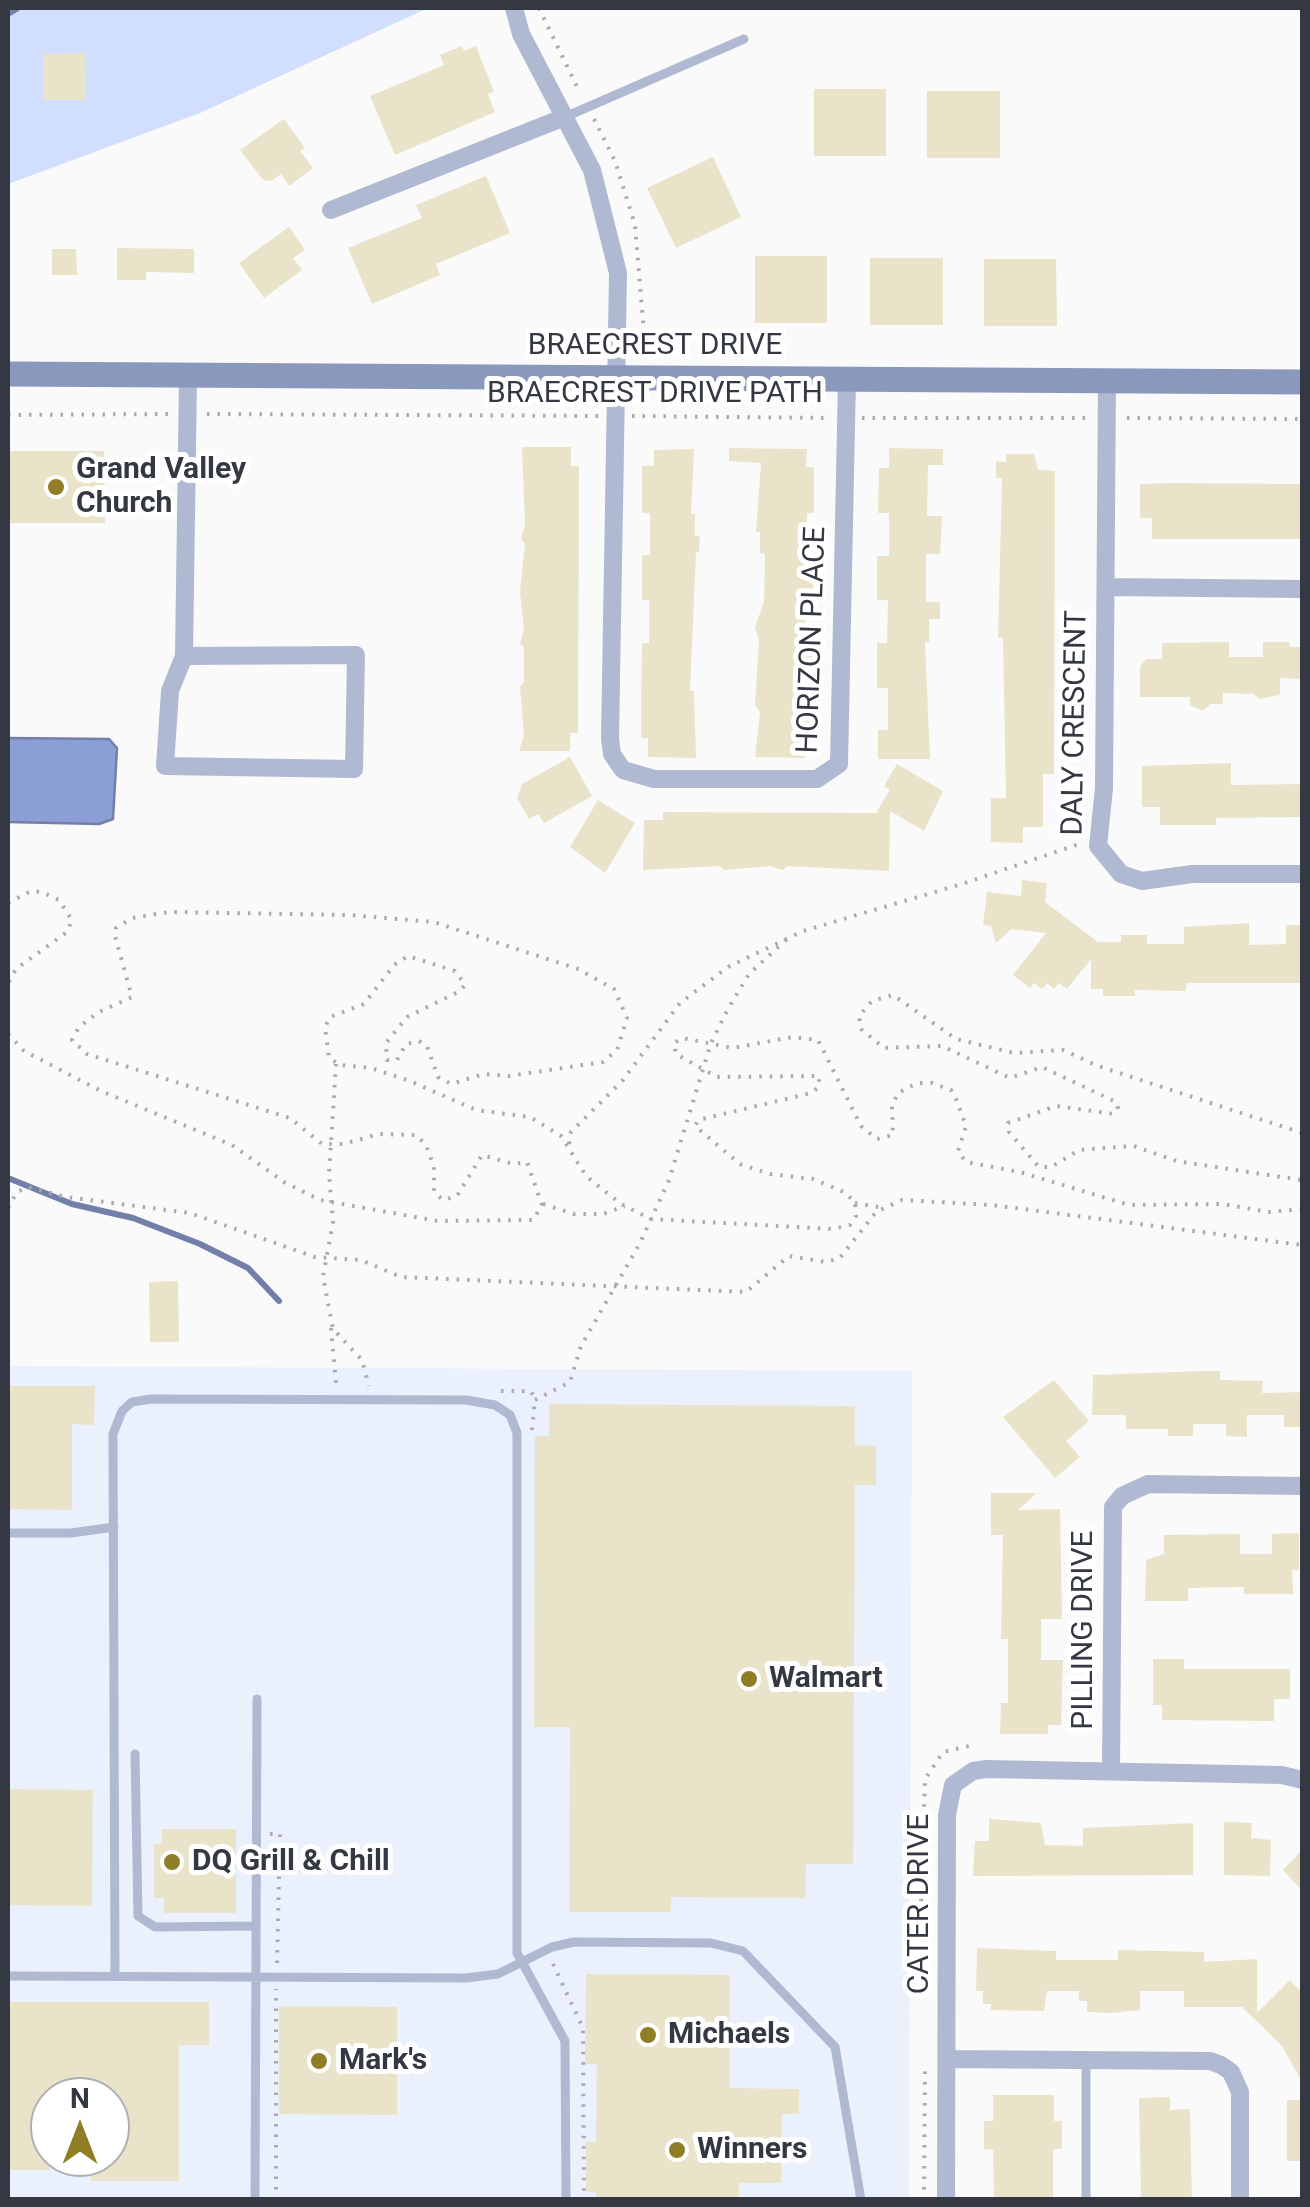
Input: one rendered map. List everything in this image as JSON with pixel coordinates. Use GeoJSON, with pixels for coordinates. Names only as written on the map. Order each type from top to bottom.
{"type":"FeatureCollection","features":[{"type":"Feature","properties":{"kind":"street","name":"HORIZON PLACE"},"geometry":{"type":"LineString","coordinates":[[514,8],[520,34],[592,170],[614,246],[620,306],[613,416],[610,738],[612,754],[623,770],[654,779],[817,779],[840,764],[848,379]]}},
{"type":"Feature","properties":{"kind":"street"},"geometry":{"type":"LineString","coordinates":[[331,210],[566,117]]}},
{"type":"Feature","properties":{"kind":"street","name":"BRAECREST DRIVE"},"geometry":{"type":"LineString","coordinates":[[8,374],[1302,382]]}},
{"type":"Feature","properties":{"kind":"street"},"geometry":{"type":"LineString","coordinates":[[184,656],[356,655],[354,769],[164,766],[170,691],[184,656],[188,377]]}},
{"type":"Feature","properties":{"kind":"street","name":"DALY CRESCENT"},"geometry":{"type":"LineString","coordinates":[[1107,381],[1104,788],[1098,846],[1106,861],[1121,874],[1142,881],[1192,874],[1302,874]]}},
{"type":"Feature","properties":{"kind":"street"},"geometry":{"type":"LineString","coordinates":[[1106,587],[1302,589]]}},
{"type":"Feature","properties":{"kind":"street","name":"PILLING DRIVE"},"geometry":{"type":"LineString","coordinates":[[1111,1770],[1113,1508],[1122,1496],[1148,1484],[1302,1486]]}},
{"type":"Feature","properties":{"kind":"street","name":"CATER DRIVE"},"geometry":{"type":"LineString","coordinates":[[946,2200],[947,1815],[953,1785],[973,1771],[987,1769],[1282,1775],[1302,1780]]}},
{"type":"Feature","properties":{"kind":"street"},"geometry":{"type":"LineString","coordinates":[[947,2059],[1210,2061],[1230,2072],[1240,2092],[1240,2200]]}},
{"type":"Feature","properties":{"kind":"lane"},"geometry":{"type":"LineString","coordinates":[[566,117],[744,39]]}},
{"type":"Feature","properties":{"kind":"lane"},"geometry":{"type":"LineString","coordinates":[[114,1976],[115,1426],[127,1405],[140,1399],[466,1400],[495,1405],[510,1415],[517,1433],[518,1459],[515,1944],[565,2041],[566,2200]]}},
{"type":"Feature","properties":{"kind":"lane"},"geometry":{"type":"LineString","coordinates":[[8,1533],[70,1533],[114,1527]]}},
{"type":"Feature","properties":{"kind":"lane"},"geometry":{"type":"LineString","coordinates":[[254,2200],[256,1699]]}},
{"type":"Feature","properties":{"kind":"lane"},"geometry":{"type":"LineString","coordinates":[[135,1754],[138,1916],[156,1928],[255,1926]]}},
{"type":"Feature","properties":{"kind":"lane"},"geometry":{"type":"LineString","coordinates":[[8,1976],[478,1978],[552,1947],[574,1942],[711,1942],[743,1951],[835,2046],[861,2200]]}},
{"type":"Feature","properties":{"kind":"lane"},"geometry":{"type":"LineString","coordinates":[[1086,2060],[1086,2200]]}},
{"type":"Feature","properties":{"kind":"path","name":"BRAECREST DRIVE PATH"},"geometry":{"type":"LineString","coordinates":[[8,414],[1302,419]]}},
{"type":"Feature","properties":{"kind":"path"},"geometry":{"type":"LineString","coordinates":[[568,1148],[571,1132],[623,1080],[680,1003],[728,967],[791,936],[962,884],[1075,844]]}},
{"type":"Feature","properties":{"kind":"path"},"geometry":{"type":"LineString","coordinates":[[8,903],[31,891],[42,892],[59,900],[72,920],[66,932],[16,969],[8,982]]}},
{"type":"Feature","properties":{"kind":"path"},"geometry":{"type":"LineString","coordinates":[[336,1390],[324,1259],[333,1204],[329,1181],[332,1146],[336,1064],[325,1048],[330,1017],[364,1004],[394,965],[408,956],[456,972],[465,984],[460,992],[407,1017],[386,1043],[384,1058],[394,1061],[406,1044],[423,1043],[438,1077],[451,1084],[484,1074],[510,1076],[603,1062],[617,1050],[627,1018],[614,989],[589,974],[434,922],[349,915],[168,912],[122,922],[114,936],[132,996],[79,1027],[72,1036],[76,1047],[187,1089],[272,1110],[290,1118],[316,1142],[332,1146],[379,1134],[416,1136],[426,1145],[434,1167],[434,1192],[443,1200],[457,1196],[482,1156],[514,1164],[527,1162],[540,1200],[538,1216]]}},
{"type":"Feature","properties":{"kind":"path"},"geometry":{"type":"LineString","coordinates":[[535,1400],[570,1382],[581,1346],[652,1219],[672,1174],[712,1043],[750,974],[791,936]]}},
{"type":"Feature","properties":{"kind":"path"},"geometry":{"type":"LineString","coordinates":[[1302,1133],[1063,1050],[1014,1053],[956,1039],[893,995],[872,1002],[860,1016],[862,1029],[884,1048],[948,1047],[1010,1078],[1042,1067],[1114,1100],[1118,1107],[1114,1114],[1056,1106],[1008,1123],[1009,1132],[1039,1166],[1051,1166],[1079,1150],[1134,1146],[1176,1161],[1302,1180]]}},
{"type":"Feature","properties":{"kind":"path"},"geometry":{"type":"LineString","coordinates":[[8,1034],[24,1051],[52,1066],[101,1091],[219,1138],[301,1192],[333,1204],[474,1224],[526,1221],[555,1211],[603,1214],[625,1206]]}},
{"type":"Feature","properties":{"kind":"path"},"geometry":{"type":"LineString","coordinates":[[1302,1211],[1269,1212],[1222,1204],[1129,1205],[1020,1172],[966,1162],[958,1151],[966,1126],[956,1099],[951,1090],[932,1082],[917,1082],[898,1092],[892,1106],[893,1135],[877,1139],[861,1126],[818,1040],[793,1037],[733,1048],[682,1038],[674,1042],[676,1054],[702,1071],[729,1078],[819,1076],[819,1087],[811,1093],[698,1120],[696,1126],[740,1164],[770,1174],[813,1179],[844,1192],[855,1203],[884,1208],[910,1199],[992,1205],[1302,1245]]}},
{"type":"Feature","properties":{"kind":"path"},"geometry":{"type":"LineString","coordinates":[[336,1064],[371,1068],[476,1110],[530,1118],[555,1130],[586,1176],[625,1206],[652,1219],[833,1230],[854,1222],[855,1203]]}},
{"type":"Feature","properties":{"kind":"path"},"geometry":{"type":"LineString","coordinates":[[8,1208],[17,1192],[28,1187],[57,1196],[190,1213],[324,1259],[361,1260],[410,1278],[746,1292],[789,1256],[826,1262],[840,1258],[884,1208]]}},
{"type":"Feature","properties":{"kind":"path"},"geometry":{"type":"LineString","coordinates":[[540,1200],[555,1211]]}},
{"type":"Feature","properties":{"kind":"path"},"geometry":{"type":"LineString","coordinates":[[622,1274],[621,1282],[632,1287]]}},
{"type":"Feature","properties":{"kind":"path"},"geometry":{"type":"LineString","coordinates":[[331,1323],[362,1360],[369,1390]]}},
{"type":"Feature","properties":{"kind":"path"},"geometry":{"type":"LineString","coordinates":[[256,1833],[280,1834],[276,2200]]}},
{"type":"Feature","properties":{"kind":"shaded area"},"geometry":{"type":"Polygon","coordinates":[[[8,8],[428,8],[200,113],[8,184],[8,8]]]}},
{"type":"Feature","properties":{"kind":"shaded area"},"geometry":{"type":"Polygon","coordinates":[[[8,1366],[912,1371],[909,2199],[8,2200],[8,1366]]]}},
{"type":"Feature","properties":{"kind":"water"},"geometry":{"type":"Polygon","coordinates":[[[8,738],[109,739],[117,748],[113,819],[99,824],[8,822],[8,738]]]}},
{"type":"Feature","properties":{"kind":"building"},"geometry":{"type":"Polygon","coordinates":[[[462,46],[464,51],[476,46],[494,92],[488,94],[495,112],[395,155],[370,96],[444,65],[440,55],[462,46]]]}},
{"type":"Feature","properties":{"kind":"building"},"geometry":{"type":"Polygon","coordinates":[[[85,53],[86,100],[44,100],[43,54],[85,53]]]}},
{"type":"Feature","properties":{"kind":"building"},"geometry":{"type":"Polygon","coordinates":[[[814,89],[886,89],[886,156],[814,156],[814,89]]]}},
{"type":"Feature","properties":{"kind":"building"},"geometry":{"type":"Polygon","coordinates":[[[927,91],[1000,91],[1000,158],[927,158],[927,91]]]}},
{"type":"Feature","properties":{"kind":"building"},"geometry":{"type":"Polygon","coordinates":[[[284,119],[305,148],[300,151],[313,168],[289,186],[281,174],[271,181],[263,180],[240,150],[284,119]]]}},
{"type":"Feature","properties":{"kind":"building"},"geometry":{"type":"Polygon","coordinates":[[[713,157],[741,217],[676,248],[647,188],[713,157]]]}},
{"type":"Feature","properties":{"kind":"building"},"geometry":{"type":"Polygon","coordinates":[[[486,176],[510,233],[436,264],[440,275],[372,304],[348,248],[422,218],[416,205],[486,176]]]}},
{"type":"Feature","properties":{"kind":"building"},"geometry":{"type":"Polygon","coordinates":[[[289,227],[305,250],[293,258],[302,270],[264,298],[239,263],[289,227]]]}},
{"type":"Feature","properties":{"kind":"building"},"geometry":{"type":"Polygon","coordinates":[[[117,248],[194,249],[194,273],[146,272],[146,280],[117,280],[117,248]]]}},
{"type":"Feature","properties":{"kind":"building"},"geometry":{"type":"Polygon","coordinates":[[[52,249],[76,249],[77,275],[52,275],[52,249]]]}},
{"type":"Feature","properties":{"kind":"building"},"geometry":{"type":"Polygon","coordinates":[[[755,256],[827,256],[827,323],[755,323],[755,256]]]}},
{"type":"Feature","properties":{"kind":"building"},"geometry":{"type":"Polygon","coordinates":[[[870,258],[943,258],[943,325],[870,325],[870,258]]]}},
{"type":"Feature","properties":{"kind":"building"},"geometry":{"type":"Polygon","coordinates":[[[984,259],[1056,259],[1057,326],[984,326],[984,259]]]}},
{"type":"Feature","properties":{"kind":"building"},"geometry":{"type":"Polygon","coordinates":[[[522,447],[571,447],[571,466],[579,466],[578,733],[570,733],[570,751],[519,751],[524,736],[520,686],[524,683],[524,647],[520,644],[524,629],[520,591],[525,544],[521,539],[525,524],[522,447]]]}},
{"type":"Feature","properties":{"kind":"building"},"geometry":{"type":"Polygon","coordinates":[[[729,448],[807,449],[806,467],[814,467],[814,513],[807,513],[806,555],[814,555],[813,601],[805,601],[806,642],[814,642],[814,692],[812,738],[805,738],[805,758],[755,757],[760,712],[755,706],[759,640],[755,627],[764,602],[765,554],[760,553],[760,532],[756,532],[761,463],[729,461],[729,448]]]}},
{"type":"Feature","properties":{"kind":"building"},"geometry":{"type":"Polygon","coordinates":[[[889,448],[943,449],[943,465],[928,465],[927,516],[942,516],[940,554],[926,554],[926,602],[940,602],[940,619],[929,619],[929,642],[925,642],[930,759],[878,759],[878,730],[888,730],[888,688],[877,688],[877,643],[887,643],[888,600],[877,600],[877,556],[889,556],[889,513],[878,513],[879,468],[889,468],[889,448]]]}},
{"type":"Feature","properties":{"kind":"building"},"geometry":{"type":"Polygon","coordinates":[[[694,449],[691,514],[695,514],[695,536],[700,536],[690,691],[694,691],[696,758],[648,757],[648,738],[641,738],[642,643],[649,643],[649,600],[642,600],[642,555],[650,555],[650,513],[642,513],[642,466],[654,466],[654,450],[694,449]]]}},
{"type":"Feature","properties":{"kind":"building","name":"Grand Valley Church"},"geometry":{"type":"Polygon","coordinates":[[[8,451],[104,451],[105,523],[8,523],[8,451]]]}},
{"type":"Feature","properties":{"kind":"building"},"geometry":{"type":"Polygon","coordinates":[[[1006,454],[1034,454],[1038,470],[1055,471],[1054,774],[1043,774],[1043,827],[1023,827],[1023,843],[991,842],[991,798],[1006,798],[1003,638],[998,638],[1002,478],[996,478],[996,461],[1006,462],[1006,454]]]}},
{"type":"Feature","properties":{"kind":"building"},"geometry":{"type":"Polygon","coordinates":[[[1140,484],[1302,484],[1302,539],[1152,539],[1152,518],[1140,518],[1140,484]]]}},
{"type":"Feature","properties":{"kind":"building"},"geometry":{"type":"Polygon","coordinates":[[[1229,642],[1229,657],[1263,657],[1263,642],[1289,642],[1290,647],[1302,647],[1302,679],[1280,678],[1280,695],[1259,699],[1254,694],[1223,693],[1223,704],[1210,704],[1203,711],[1190,705],[1190,697],[1140,697],[1140,666],[1147,659],[1162,659],[1162,643],[1229,642]]]}},
{"type":"Feature","properties":{"kind":"building"},"geometry":{"type":"Polygon","coordinates":[[[570,757],[592,796],[544,823],[538,814],[529,819],[517,798],[522,784],[570,757]]]}},
{"type":"Feature","properties":{"kind":"building"},"geometry":{"type":"Polygon","coordinates":[[[1231,763],[1231,785],[1302,784],[1302,817],[1216,818],[1216,825],[1160,825],[1160,807],[1142,807],[1142,766],[1231,763]]]}},
{"type":"Feature","properties":{"kind":"building"},"geometry":{"type":"Polygon","coordinates":[[[897,764],[943,791],[924,831],[890,811],[889,871],[787,866],[783,870],[770,866],[724,870],[720,866],[643,870],[644,820],[663,820],[663,812],[876,813],[890,790],[884,786],[897,764]]]}},
{"type":"Feature","properties":{"kind":"building"},"geometry":{"type":"Polygon","coordinates":[[[598,800],[635,823],[605,873],[570,847],[598,800]]]}},
{"type":"Feature","properties":{"kind":"building"},"geometry":{"type":"Polygon","coordinates":[[[1022,880],[1047,883],[1045,902],[1098,942],[1121,942],[1121,935],[1147,935],[1147,944],[1184,944],[1184,927],[1249,923],[1249,945],[1286,944],[1286,925],[1302,925],[1302,983],[1186,983],[1186,991],[1135,990],[1135,996],[1103,996],[1103,989],[1091,989],[1091,959],[1067,989],[1059,983],[1054,989],[1047,983],[1042,989],[1034,983],[1030,988],[1013,975],[1046,933],[1011,929],[996,943],[991,926],[983,925],[987,892],[1021,896],[1022,880]]]}},
{"type":"Feature","properties":{"kind":"building"},"geometry":{"type":"Polygon","coordinates":[[[178,1281],[179,1342],[150,1342],[149,1282],[178,1281]]]}},
{"type":"Feature","properties":{"kind":"building"},"geometry":{"type":"Polygon","coordinates":[[[1220,1371],[1220,1380],[1263,1381],[1262,1393],[1302,1392],[1302,1427],[1284,1427],[1284,1415],[1247,1415],[1247,1437],[1226,1436],[1226,1424],[1193,1424],[1193,1436],[1168,1436],[1168,1429],[1126,1429],[1126,1415],[1092,1415],[1093,1375],[1220,1371]]]}},
{"type":"Feature","properties":{"kind":"building"},"geometry":{"type":"Polygon","coordinates":[[[1054,1380],[1089,1421],[1066,1441],[1080,1457],[1055,1478],[1003,1417],[1054,1380]]]}},
{"type":"Feature","properties":{"kind":"building"},"geometry":{"type":"Polygon","coordinates":[[[8,1386],[95,1386],[94,1425],[72,1424],[72,1510],[8,1509],[8,1386]]]}},
{"type":"Feature","properties":{"kind":"building"},"geometry":{"type":"Polygon","coordinates":[[[549,1404],[855,1406],[855,1445],[876,1446],[876,1485],[855,1485],[853,1864],[806,1864],[805,1898],[671,1897],[671,1912],[569,1912],[570,1727],[534,1727],[535,1436],[549,1436],[549,1404]]]}},
{"type":"Feature","properties":{"kind":"building"},"geometry":{"type":"Polygon","coordinates":[[[991,1493],[1037,1493],[1018,1510],[1060,1509],[1062,1619],[1041,1619],[1041,1660],[1063,1660],[1061,1725],[1048,1725],[1048,1734],[1000,1734],[1001,1703],[1008,1703],[1008,1639],[1001,1639],[1003,1535],[991,1535],[991,1493]]]}},
{"type":"Feature","properties":{"kind":"building"},"geometry":{"type":"Polygon","coordinates":[[[1299,1533],[1299,1570],[1292,1570],[1293,1594],[1244,1594],[1244,1587],[1188,1588],[1188,1601],[1145,1601],[1146,1560],[1164,1554],[1164,1535],[1240,1534],[1240,1554],[1272,1554],[1272,1534],[1299,1533]]]}},
{"type":"Feature","properties":{"kind":"building"},"geometry":{"type":"Polygon","coordinates":[[[1153,1659],[1184,1659],[1184,1669],[1290,1669],[1290,1699],[1274,1699],[1274,1721],[1162,1720],[1162,1705],[1153,1705],[1153,1659]]]}},
{"type":"Feature","properties":{"kind":"building"},"geometry":{"type":"Polygon","coordinates":[[[8,1789],[93,1790],[92,1906],[8,1905],[8,1789]]]}},
{"type":"Feature","properties":{"kind":"building"},"geometry":{"type":"Polygon","coordinates":[[[989,1819],[1041,1823],[1045,1845],[1083,1846],[1083,1828],[1193,1823],[1193,1875],[973,1876],[975,1841],[989,1841],[989,1819]]]}},
{"type":"Feature","properties":{"kind":"building"},"geometry":{"type":"Polygon","coordinates":[[[1224,1822],[1252,1823],[1251,1838],[1271,1840],[1270,1876],[1224,1875],[1224,1822]]]}},
{"type":"Feature","properties":{"kind":"building"},"geometry":{"type":"Polygon","coordinates":[[[162,1829],[236,1829],[236,1913],[164,1913],[164,1898],[154,1898],[154,1844],[162,1844],[162,1829]]]}},
{"type":"Feature","properties":{"kind":"building"},"geometry":{"type":"Polygon","coordinates":[[[1302,1850],[1302,1890],[1283,1870],[1302,1850]]]}},
{"type":"Feature","properties":{"kind":"building"},"geometry":{"type":"Polygon","coordinates":[[[977,1948],[1056,1951],[1056,1960],[1118,1960],[1118,1950],[1204,1952],[1204,1962],[1257,1959],[1257,2013],[1290,1980],[1302,1993],[1302,2082],[1282,2046],[1242,2007],[1184,2007],[1184,1991],[1140,1991],[1140,2010],[1112,2013],[1087,2012],[1087,2001],[1079,2001],[1079,1991],[1047,1991],[1044,2011],[991,2010],[991,2004],[983,2004],[983,1991],[976,1991],[977,1948]]]}},
{"type":"Feature","properties":{"kind":"building"},"geometry":{"type":"Polygon","coordinates":[[[586,1974],[730,1975],[729,2088],[799,2089],[799,2114],[782,2114],[781,2183],[739,2183],[739,2200],[596,2200],[596,2192],[586,2192],[586,2142],[596,2142],[597,2064],[585,2064],[586,1974]]]}},
{"type":"Feature","properties":{"kind":"building"},"geometry":{"type":"Polygon","coordinates":[[[8,2002],[209,2002],[209,2045],[179,2045],[179,2181],[91,2181],[91,2177],[130,2177],[130,2077],[30,2077],[30,2170],[8,2170],[8,2002]]]}},
{"type":"Feature","properties":{"kind":"building"},"geometry":{"type":"Polygon","coordinates":[[[279,2006],[397,2007],[397,2115],[279,2114],[279,2006]]]}},
{"type":"Feature","properties":{"kind":"building"},"geometry":{"type":"Polygon","coordinates":[[[993,2095],[1054,2095],[1054,2121],[1062,2121],[1062,2149],[1053,2149],[1053,2200],[994,2200],[993,2150],[984,2149],[984,2121],[993,2121],[993,2095]]]}},
{"type":"Feature","properties":{"kind":"building"},"geometry":{"type":"Polygon","coordinates":[[[1170,2097],[1170,2110],[1190,2109],[1192,2200],[1141,2200],[1139,2098],[1170,2097]]]}},
{"type":"Feature","properties":{"kind":"building"},"geometry":{"type":"Polygon","coordinates":[[[1287,2100],[1302,2100],[1302,2161],[1287,2161],[1287,2100]]]}},
{"type":"Feature","properties":{"kind":"waterway"},"geometry":{"type":"LineString","coordinates":[[8,14],[18,8]]}},
{"type":"Feature","properties":{"kind":"waterway"},"geometry":{"type":"LineString","coordinates":[[8,1178],[72,1204],[133,1218],[200,1244],[248,1268],[279,1301]]}},
{"type":"Feature","properties":{"kind":"place","name":"Grand Valley Church"},"geometry":{"type":"Point","coordinates":[56,487]}},
{"type":"Feature","properties":{"kind":"place","name":"Walmart"},"geometry":{"type":"Point","coordinates":[749,1679]}},
{"type":"Feature","properties":{"kind":"place","name":"DQ Grill & Chill"},"geometry":{"type":"Point","coordinates":[172,1862]}},
{"type":"Feature","properties":{"kind":"place","name":"Michaels"},"geometry":{"type":"Point","coordinates":[648,2035]}},
{"type":"Feature","properties":{"kind":"place","name":"Mark's"},"geometry":{"type":"Point","coordinates":[319,2061]}},
{"type":"Feature","properties":{"kind":"place","name":"Winners"},"geometry":{"type":"Point","coordinates":[677,2150]}}]}
